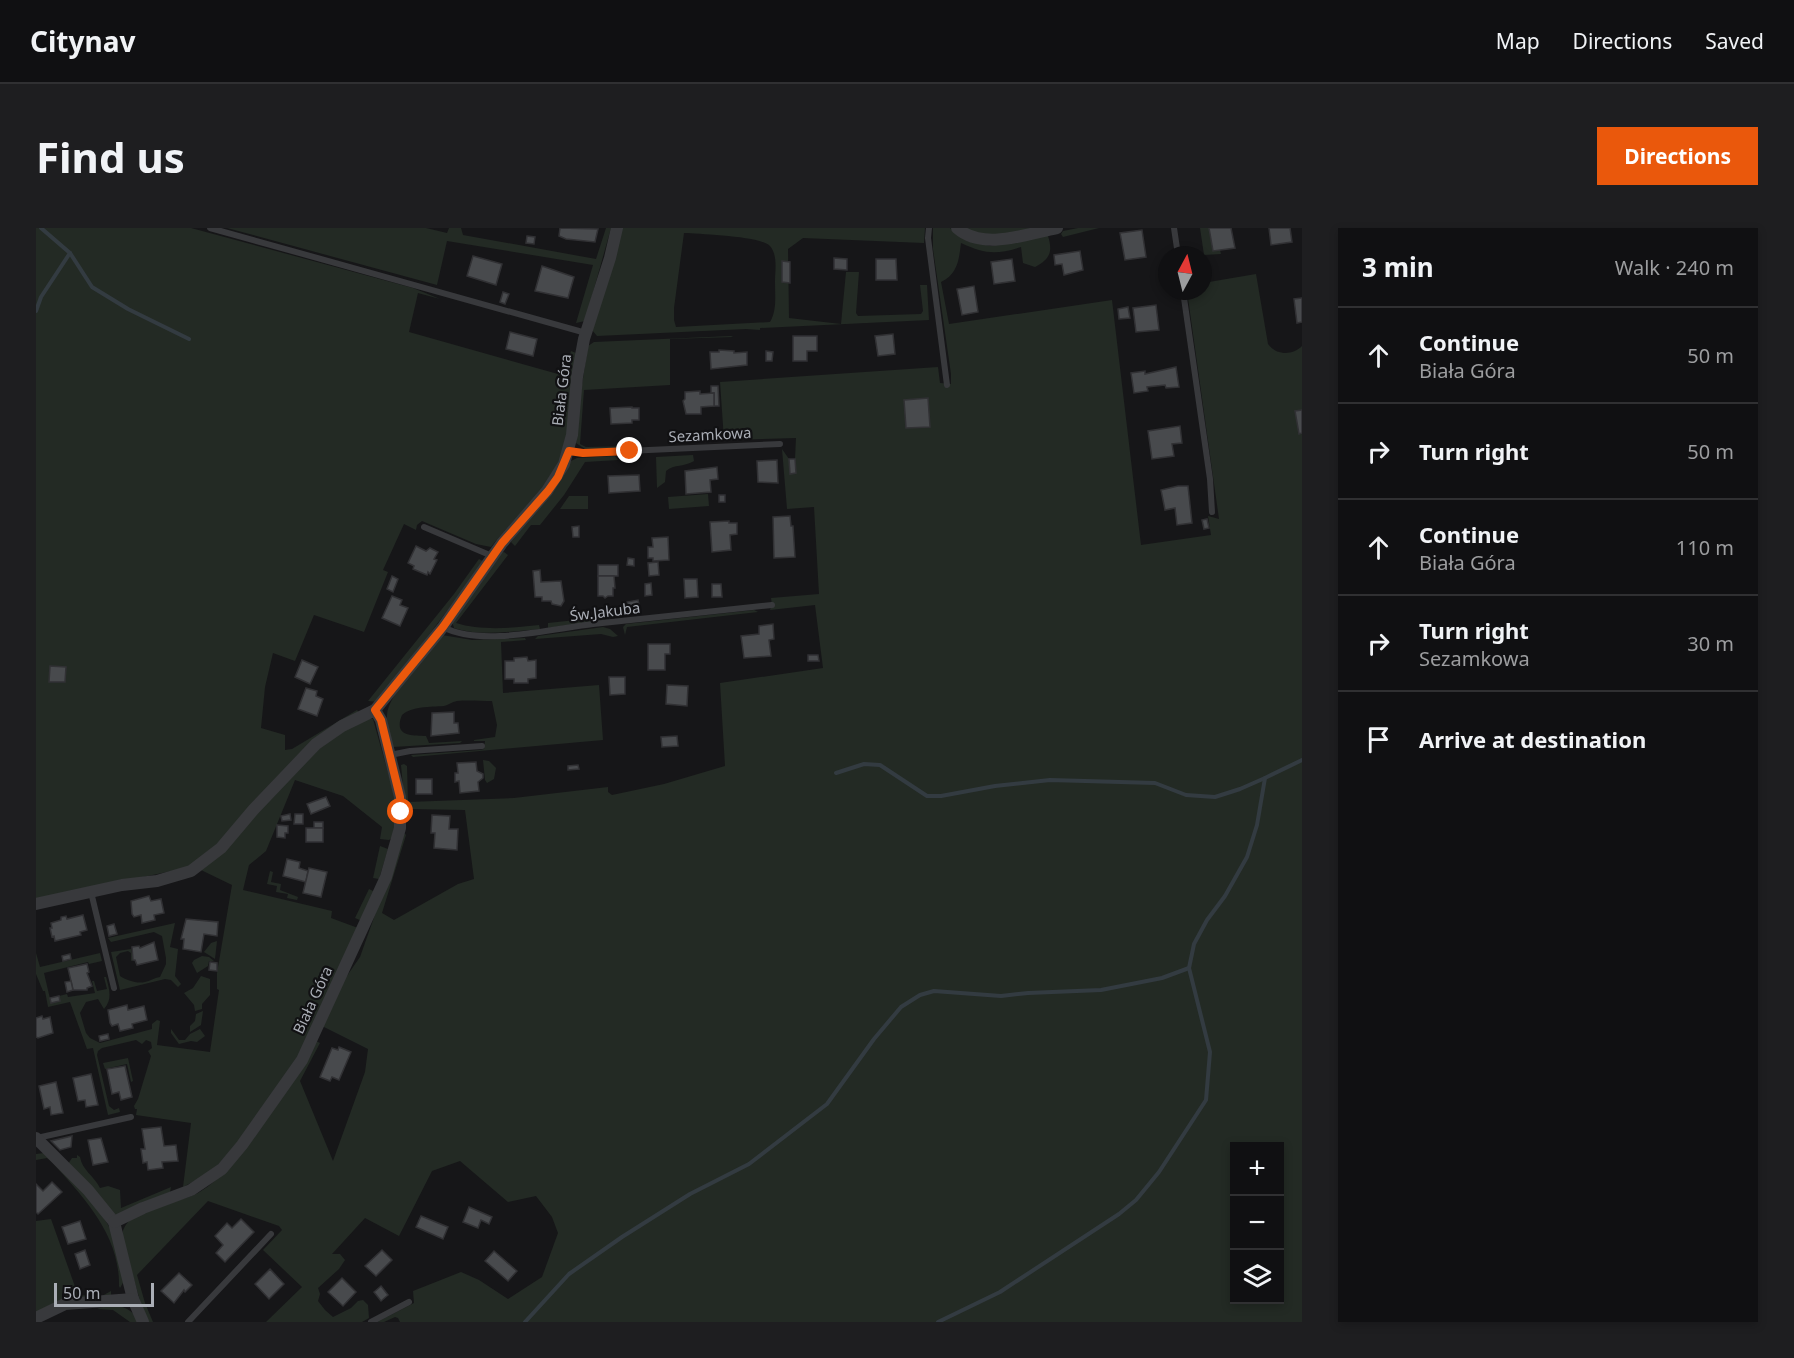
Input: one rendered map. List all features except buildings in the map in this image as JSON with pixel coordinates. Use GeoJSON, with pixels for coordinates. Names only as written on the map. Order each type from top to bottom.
{"type":"FeatureCollection","features":[{"type":"Feature","properties":{"kind":"street","name":"Biała Góra"},"geometry":{"type":"LineString","coordinates":[[114,1222],[191,1190],[222,1169],[242,1145],[302,1060],[386,877],[400,828],[400,797],[381,720],[375,710],[443,627],[493,556],[558,477],[569,451],[586,333],[610,258],[616,228]]}},
{"type":"Feature","properties":{"kind":"street"},"geometry":{"type":"LineString","coordinates":[[957,228],[968,236],[986,240],[1015,237],[1057,228]]}},
{"type":"Feature","properties":{"kind":"street"},"geometry":{"type":"LineString","coordinates":[[36,904],[122,885],[157,881],[191,871],[221,848],[254,809],[316,744],[342,726],[375,710]]}},
{"type":"Feature","properties":{"kind":"street"},"geometry":{"type":"LineString","coordinates":[[36,1138],[42,1150],[88,1190],[114,1222],[133,1299],[143,1322]]}},
{"type":"Feature","properties":{"kind":"street"},"geometry":{"type":"LineString","coordinates":[[36,1318],[65,1304],[133,1299]]}},
{"type":"Feature","properties":{"kind":"lane"},"geometry":{"type":"LineString","coordinates":[[210,228],[586,333]]}},
{"type":"Feature","properties":{"kind":"lane"},"geometry":{"type":"LineString","coordinates":[[929,228],[928,238],[946,385]]}},
{"type":"Feature","properties":{"kind":"lane"},"geometry":{"type":"LineString","coordinates":[[1174,228],[1177,246]]}},
{"type":"Feature","properties":{"kind":"lane"},"geometry":{"type":"LineString","coordinates":[[1184,300],[1210,479],[1212,512]]}},
{"type":"Feature","properties":{"kind":"lane","name":"Sezamkowa"},"geometry":{"type":"LineString","coordinates":[[569,451],[583,453],[780,444]]}},
{"type":"Feature","properties":{"kind":"lane"},"geometry":{"type":"LineString","coordinates":[[424,527],[493,556]]}},
{"type":"Feature","properties":{"kind":"lane","name":"Św.Jakuba"},"geometry":{"type":"LineString","coordinates":[[443,627],[463,634],[531,634],[592,624],[772,604]]}},
{"type":"Feature","properties":{"kind":"lane"},"geometry":{"type":"LineString","coordinates":[[389,755],[410,751],[482,746]]}},
{"type":"Feature","properties":{"kind":"lane"},"geometry":{"type":"LineString","coordinates":[[91,891],[114,988]]}},
{"type":"Feature","properties":{"kind":"lane"},"geometry":{"type":"LineString","coordinates":[[36,1138],[131,1117]]}},
{"type":"Feature","properties":{"kind":"lane"},"geometry":{"type":"LineString","coordinates":[[188,1322],[271,1234]]}},
{"type":"Feature","properties":{"kind":"lane"},"geometry":{"type":"LineString","coordinates":[[371,1322],[409,1302]]}},
{"type":"Feature","properties":{"kind":"shaded area"},"geometry":{"type":"Polygon","coordinates":[[[36,228],[191,228],[413,288],[440,299],[418,293],[409,332],[565,376],[571,351],[576,353],[569,432],[562,461],[541,492],[491,547],[476,544],[422,521],[417,525],[416,530],[404,524],[383,570],[388,572],[364,632],[314,615],[295,661],[273,653],[265,687],[261,728],[285,735],[285,750],[292,749],[357,710],[364,719],[373,719],[397,805],[393,837],[389,840],[380,839],[382,827],[343,796],[295,780],[266,851],[249,865],[243,890],[332,911],[331,918],[358,928],[296,1061],[248,1130],[212,1172],[183,1187],[191,1123],[136,1115],[137,1109],[134,1106],[151,1056],[148,1051],[152,1048],[151,1042],[146,1040],[142,1044],[136,1040],[98,1051],[109,1106],[114,1110],[119,1108],[120,1112],[108,1115],[93,1048],[87,1049],[70,1002],[48,1007],[45,991],[36,974],[36,953],[40,967],[100,953],[102,961],[89,964],[88,962],[44,973],[51,1003],[60,1001],[59,996],[67,994],[68,997],[95,993],[92,981],[97,991],[107,989],[104,977],[106,977],[109,993],[107,1005],[104,1009],[98,999],[86,1002],[80,1013],[86,1033],[90,1038],[100,1043],[152,1029],[152,1024],[157,1020],[160,1021],[157,1045],[210,1052],[219,990],[217,989],[217,973],[232,885],[190,867],[36,900],[36,228]]]}},
{"type":"Feature","properties":{"kind":"shaded area"},"geometry":{"type":"Polygon","coordinates":[[[227,228],[426,228],[447,233],[449,228],[461,228],[463,235],[596,259],[606,228],[611,228],[585,321],[576,323],[593,265],[447,241],[437,285],[227,228]]]}},
{"type":"Feature","properties":{"kind":"shaded area"},"geometry":{"type":"Polygon","coordinates":[[[621,228],[925,228],[924,243],[803,238],[788,249],[789,318],[841,324],[846,272],[859,272],[856,313],[858,316],[921,314],[923,311],[920,285],[927,285],[929,320],[760,328],[760,330],[597,336],[592,330],[621,228]],[[684,233],[674,308],[676,327],[770,322],[775,308],[776,268],[773,250],[770,246],[743,238],[684,233]]]}},
{"type":"Feature","properties":{"kind":"shaded area"},"geometry":{"type":"Polygon","coordinates":[[[933,228],[950,228],[967,241],[990,246],[1048,236],[1049,254],[1035,267],[1023,263],[1021,247],[991,252],[961,243],[954,270],[947,279],[941,282],[949,324],[1112,300],[1141,545],[1211,535],[1208,516],[1219,519],[1188,300],[1212,300],[1212,281],[1256,274],[1268,344],[1271,348],[1284,353],[1289,353],[1302,346],[1302,1322],[400,1322],[395,1317],[384,1322],[377,1322],[414,1303],[413,1291],[461,1272],[479,1280],[508,1299],[542,1277],[558,1233],[552,1217],[536,1196],[508,1202],[460,1161],[432,1171],[399,1236],[365,1218],[332,1254],[340,1254],[345,1260],[339,1269],[318,1288],[320,1294],[318,1301],[333,1317],[363,1300],[368,1305],[369,1318],[362,1322],[266,1322],[302,1287],[263,1250],[282,1230],[279,1226],[208,1201],[137,1275],[153,1322],[146,1322],[122,1237],[125,1227],[141,1213],[198,1193],[217,1179],[316,1041],[320,1043],[300,1081],[333,1161],[365,1072],[368,1049],[322,1026],[342,983],[360,957],[404,833],[406,835],[382,913],[394,920],[458,884],[474,879],[465,810],[410,809],[410,814],[414,816],[410,815],[405,808],[401,765],[407,766],[408,802],[514,798],[608,787],[608,792],[612,795],[664,784],[725,766],[720,683],[823,668],[815,605],[770,610],[771,598],[819,594],[814,507],[787,509],[782,449],[789,459],[795,459],[796,438],[724,440],[720,382],[938,367],[940,383],[951,384],[933,249],[933,228]]]}},
{"type":"Feature","properties":{"kind":"shaded area"},"geometry":{"type":"Polygon","coordinates":[[[962,228],[1037,228],[983,236],[962,228]]]}},
{"type":"Feature","properties":{"kind":"shaded area"},"geometry":{"type":"Polygon","coordinates":[[[1099,228],[1063,237],[1061,234],[1063,231],[1099,228]]]}},
{"type":"Feature","properties":{"kind":"shaded area"},"geometry":{"type":"Polygon","coordinates":[[[1200,228],[1209,228],[1213,251],[1220,250],[1221,254],[1212,255],[1212,246],[1203,246],[1200,228]]]}},
{"type":"Feature","properties":{"kind":"shaded area"},"geometry":{"type":"Polygon","coordinates":[[[731,336],[733,337],[670,339],[670,385],[584,390],[580,444],[586,447],[633,446],[633,448],[585,449],[576,443],[577,417],[588,346],[594,342],[731,336]]]}},
{"type":"Feature","properties":{"kind":"shaded area"},"geometry":{"type":"Polygon","coordinates":[[[693,455],[694,461],[666,471],[665,482],[657,488],[656,457],[693,455]]]}},
{"type":"Feature","properties":{"kind":"shaded area"},"geometry":{"type":"Polygon","coordinates":[[[615,456],[618,460],[585,462],[564,495],[540,525],[531,525],[515,546],[511,542],[558,484],[571,461],[577,458],[615,456]]]}},
{"type":"Feature","properties":{"kind":"shaded area"},"geometry":{"type":"Polygon","coordinates":[[[708,494],[709,506],[669,509],[668,497],[708,494]]]}},
{"type":"Feature","properties":{"kind":"shaded area"},"geometry":{"type":"Polygon","coordinates":[[[569,496],[588,496],[588,509],[560,509],[569,496]]]}},
{"type":"Feature","properties":{"kind":"shaded area"},"geometry":{"type":"Polygon","coordinates":[[[504,552],[508,555],[456,623],[486,628],[539,625],[540,629],[486,633],[454,628],[452,621],[500,553],[504,552]]]}},
{"type":"Feature","properties":{"kind":"shaded area"},"geometry":{"type":"Polygon","coordinates":[[[479,559],[484,562],[378,702],[368,701],[454,594],[479,559]]]}},
{"type":"Feature","properties":{"kind":"shaded area"},"geometry":{"type":"Polygon","coordinates":[[[754,610],[758,612],[627,627],[625,635],[623,627],[626,624],[754,610]]]}},
{"type":"Feature","properties":{"kind":"shaded area"},"geometry":{"type":"Polygon","coordinates":[[[613,616],[609,619],[548,628],[548,623],[613,616]]]}},
{"type":"Feature","properties":{"kind":"shaded area"},"geometry":{"type":"Polygon","coordinates":[[[603,627],[610,629],[618,636],[601,634],[535,639],[538,636],[603,627]]]}},
{"type":"Feature","properties":{"kind":"shaded area"},"geometry":{"type":"Polygon","coordinates":[[[442,635],[472,640],[525,638],[526,640],[501,642],[503,693],[599,685],[603,740],[413,757],[411,755],[480,750],[484,749],[485,741],[474,740],[495,737],[497,725],[492,701],[455,701],[444,706],[406,712],[402,715],[400,727],[402,731],[410,735],[426,736],[429,743],[462,741],[460,743],[393,747],[387,723],[389,706],[401,685],[442,635]]]}},
{"type":"Feature","properties":{"kind":"shaded area"},"geometry":{"type":"Polygon","coordinates":[[[483,760],[489,761],[496,768],[494,779],[487,783],[485,780],[483,760]]]}},
{"type":"Feature","properties":{"kind":"shaded area"},"geometry":{"type":"Polygon","coordinates":[[[380,846],[388,849],[379,879],[373,878],[380,846]]]}},
{"type":"Feature","properties":{"kind":"shaded area"},"geometry":{"type":"Polygon","coordinates":[[[270,871],[273,872],[271,882],[281,884],[280,890],[298,897],[297,900],[287,898],[288,894],[276,892],[277,886],[267,884],[270,871]]]}},
{"type":"Feature","properties":{"kind":"shaded area"},"geometry":{"type":"Polygon","coordinates":[[[369,889],[375,892],[362,921],[355,918],[369,889]]]}},
{"type":"Feature","properties":{"kind":"shaded area"},"geometry":{"type":"Polygon","coordinates":[[[175,923],[170,947],[178,949],[175,976],[181,984],[178,987],[171,980],[165,979],[120,990],[111,952],[131,949],[133,960],[131,961],[131,953],[128,951],[116,957],[120,976],[135,982],[147,982],[160,977],[166,964],[162,936],[154,932],[111,942],[108,938],[175,923]]]}},
{"type":"Feature","properties":{"kind":"shaded area"},"geometry":{"type":"Polygon","coordinates":[[[217,941],[215,959],[204,952],[211,943],[217,941]]]}},
{"type":"Feature","properties":{"kind":"shaded area"},"geometry":{"type":"Polygon","coordinates":[[[202,956],[214,961],[209,961],[208,966],[197,973],[192,963],[202,956]]]}},
{"type":"Feature","properties":{"kind":"shaded area"},"geometry":{"type":"Polygon","coordinates":[[[201,976],[210,979],[210,995],[202,1004],[202,1009],[195,1011],[194,1005],[184,993],[193,988],[201,976]]]}},
{"type":"Feature","properties":{"kind":"shaded area"},"geometry":{"type":"Polygon","coordinates":[[[203,1011],[201,1025],[190,1032],[190,1026],[195,1021],[196,1014],[203,1011]]]}},
{"type":"Feature","properties":{"kind":"shaded area"},"geometry":{"type":"Polygon","coordinates":[[[171,1029],[179,1040],[185,1040],[190,1034],[200,1029],[205,1036],[197,1042],[179,1044],[171,1033],[171,1029]]]}},
{"type":"Feature","properties":{"kind":"shaded area"},"geometry":{"type":"Polygon","coordinates":[[[128,1058],[133,1081],[131,1082],[127,1064],[105,1069],[103,1063],[128,1058]]]}},
{"type":"Feature","properties":{"kind":"shaded area"},"geometry":{"type":"Polygon","coordinates":[[[44,1153],[95,1205],[111,1229],[124,1281],[120,1288],[113,1250],[98,1218],[52,1162],[47,1158],[36,1160],[36,1154],[44,1153]]]}},
{"type":"Feature","properties":{"kind":"shaded area"},"geometry":{"type":"Polygon","coordinates":[[[77,1155],[100,1188],[108,1186],[120,1190],[121,1208],[171,1187],[170,1192],[118,1215],[113,1214],[68,1164],[72,1158],[77,1158],[77,1155]]]}},
{"type":"Feature","properties":{"kind":"shaded area"},"geometry":{"type":"Polygon","coordinates":[[[51,1219],[78,1295],[102,1296],[111,1291],[111,1295],[36,1314],[36,1221],[51,1219]]]}},
{"type":"Feature","properties":{"kind":"shaded area"},"geometry":{"type":"Polygon","coordinates":[[[109,1305],[127,1309],[139,1322],[130,1322],[113,1310],[97,1309],[109,1305]]]}},
{"type":"Feature","properties":{"kind":"waterway"},"geometry":{"type":"LineString","coordinates":[[41,228],[70,253],[92,287],[128,309],[189,339]]}},
{"type":"Feature","properties":{"kind":"waterway"},"geometry":{"type":"LineString","coordinates":[[36,311],[41,297],[70,253]]}},
{"type":"Feature","properties":{"kind":"waterway"},"geometry":{"type":"LineString","coordinates":[[938,1322],[1000,1292],[1119,1214],[1136,1200],[1159,1172],[1206,1100],[1210,1052],[1189,968],[1194,944],[1247,857],[1257,825],[1265,778],[1302,760]]}},
{"type":"Feature","properties":{"kind":"waterway"},"geometry":{"type":"LineString","coordinates":[[836,773],[864,764],[880,765],[927,796],[941,796],[995,786],[1050,780],[1155,783],[1186,795],[1215,797],[1265,778]]}},
{"type":"Feature","properties":{"kind":"waterway"},"geometry":{"type":"LineString","coordinates":[[525,1322],[569,1274],[690,1194],[749,1164],[827,1104],[874,1039],[901,1007],[920,995],[934,991],[1001,996],[1101,990],[1162,978],[1189,968]]}},
{"type":"Feature","properties":{"kind":"route"},"geometry":{"type":"LineString","coordinates":[[401,812],[400,797],[381,720],[375,710],[443,627],[502,543],[548,491],[558,477],[569,451],[583,453],[630,451]]}}]}
